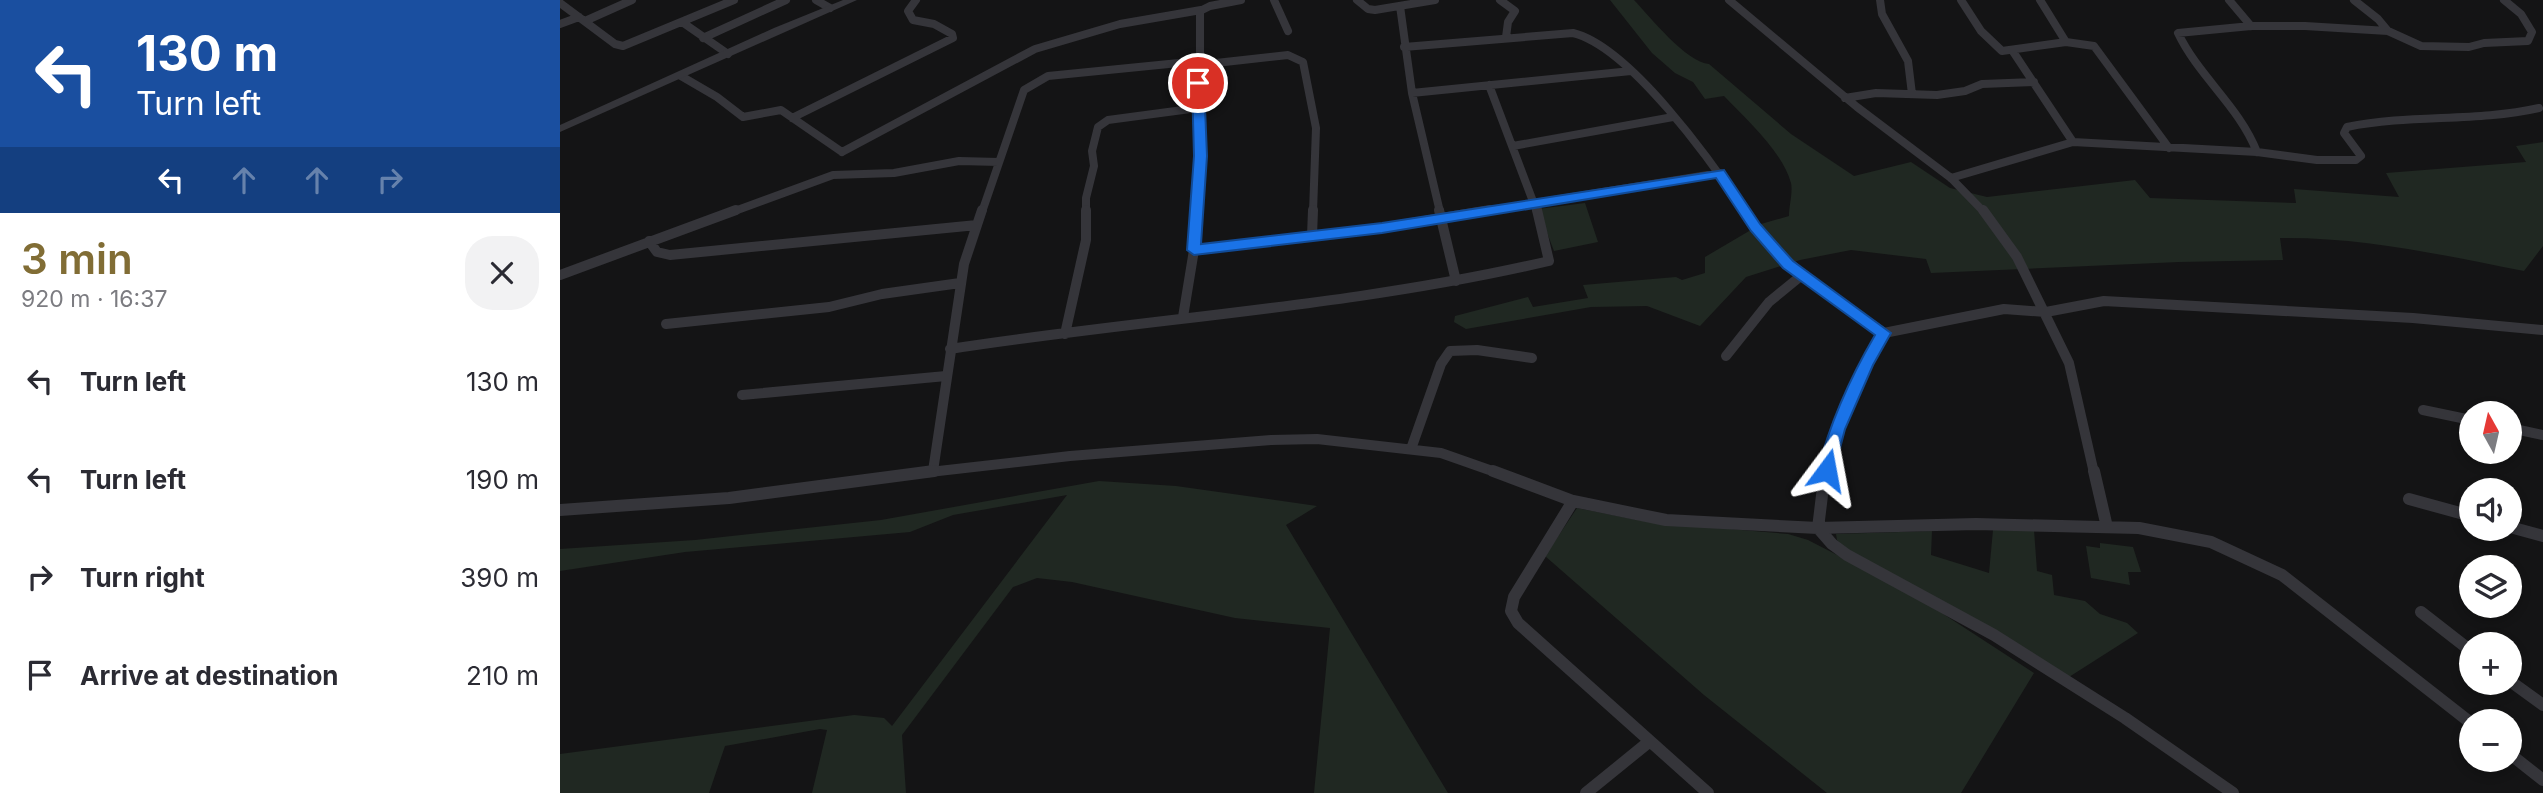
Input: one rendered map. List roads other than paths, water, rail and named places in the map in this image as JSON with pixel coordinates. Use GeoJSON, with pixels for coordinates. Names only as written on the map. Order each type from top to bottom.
{"type":"FeatureCollection","features":[{"type":"Feature","properties":{"kind":"street"},"geometry":{"type":"LineString","coordinates":[[560,24],[582,19],[632,0]]}},
{"type":"Feature","properties":{"kind":"street"},"geometry":{"type":"LineString","coordinates":[[560,3],[615,44],[623,46],[734,0]]}},
{"type":"Feature","properties":{"kind":"street"},"geometry":{"type":"LineString","coordinates":[[703,38],[786,0]]}},
{"type":"Feature","properties":{"kind":"street"},"geometry":{"type":"LineString","coordinates":[[817,0],[830,8]]}},
{"type":"Feature","properties":{"kind":"street"},"geometry":{"type":"LineString","coordinates":[[560,129],[852,0]]}},
{"type":"Feature","properties":{"kind":"street"},"geometry":{"type":"LineString","coordinates":[[792,118],[953,38],[952,34],[934,24],[914,20],[909,16],[908,11],[916,0]]}},
{"type":"Feature","properties":{"kind":"street"},"geometry":{"type":"LineString","coordinates":[[560,275],[841,163],[1035,49],[1120,24],[1241,0]]}},
{"type":"Feature","properties":{"kind":"street"},"geometry":{"type":"LineString","coordinates":[[1275,0],[1288,31]]}},
{"type":"Feature","properties":{"kind":"street"},"geometry":{"type":"LineString","coordinates":[[1357,0],[1368,9],[1435,0]]}},
{"type":"Feature","properties":{"kind":"street"},"geometry":{"type":"LineString","coordinates":[[1500,0],[1515,11],[1508,22],[1506,37]]}},
{"type":"Feature","properties":{"kind":"street"},"geometry":{"type":"LineString","coordinates":[[1729,0],[1845,98],[1951,178],[1982,209],[2017,257],[2069,363],[2107,527]]}},
{"type":"Feature","properties":{"kind":"street"},"geometry":{"type":"LineString","coordinates":[[1880,0],[1882,13],[1908,61],[1912,94]]}},
{"type":"Feature","properties":{"kind":"street"},"geometry":{"type":"LineString","coordinates":[[1961,0],[1981,31],[2000,50],[2066,42],[2086,43],[2099,51],[2169,148]]}},
{"type":"Feature","properties":{"kind":"street"},"geometry":{"type":"LineString","coordinates":[[2040,0],[2066,42]]}},
{"type":"Feature","properties":{"kind":"street"},"geometry":{"type":"LineString","coordinates":[[2229,0],[2251,26]]}},
{"type":"Feature","properties":{"kind":"street"},"geometry":{"type":"LineString","coordinates":[[2354,0],[2378,19],[2388,31],[2412,44],[2469,47],[2473,44],[2528,41],[2532,32],[2528,23],[2504,0]]}},
{"type":"Feature","properties":{"kind":"street"},"geometry":{"type":"LineString","coordinates":[[1400,6],[1412,93],[1456,281]]}},
{"type":"Feature","properties":{"kind":"street"},"geometry":{"type":"LineString","coordinates":[[1183,317],[1194,250],[1200,156],[1198,63],[1201,10]]}},
{"type":"Feature","properties":{"kind":"street"},"geometry":{"type":"LineString","coordinates":[[682,23],[728,54]]}},
{"type":"Feature","properties":{"kind":"street"},"geometry":{"type":"LineString","coordinates":[[2257,152],[2253,136],[2177,34],[2251,26],[2388,31]]}},
{"type":"Feature","properties":{"kind":"street"},"geometry":{"type":"LineString","coordinates":[[1404,47],[1506,37],[1581,34],[1589,37],[1631,72],[1673,117],[1720,173],[1755,228],[1788,265],[1884,333],[2004,309],[2046,312],[2104,301],[2413,317],[2543,330]]}},
{"type":"Feature","properties":{"kind":"street"},"geometry":{"type":"LineString","coordinates":[[2012,50],[2073,142]]}},
{"type":"Feature","properties":{"kind":"street"},"geometry":{"type":"LineString","coordinates":[[933,471],[960,283],[969,244],[1024,90],[1039,79],[1288,55],[1297,57],[1303,62],[1316,128],[1312,236]]}},
{"type":"Feature","properties":{"kind":"street"},"geometry":{"type":"LineString","coordinates":[[1412,93],[1631,72]]}},
{"type":"Feature","properties":{"kind":"street"},"geometry":{"type":"LineString","coordinates":[[681,76],[717,97],[743,117],[779,109],[841,163],[885,174],[959,161],[999,162]]}},
{"type":"Feature","properties":{"kind":"street"},"geometry":{"type":"LineString","coordinates":[[1845,98],[1876,93],[1954,93],[1982,84],[2034,82]]}},
{"type":"Feature","properties":{"kind":"street"},"geometry":{"type":"LineString","coordinates":[[950,349],[1456,281],[1549,261],[1544,230],[1489,85]]}},
{"type":"Feature","properties":{"kind":"street"},"geometry":{"type":"LineString","coordinates":[[1065,334],[1086,240],[1086,198],[1094,166],[1092,150],[1098,127],[1108,120],[1198,108]]}},
{"type":"Feature","properties":{"kind":"street"},"geometry":{"type":"LineString","coordinates":[[1951,178],[2073,142],[2257,152],[2317,160],[2356,160],[2361,156],[2344,133],[2347,127],[2379,122],[2494,118],[2539,108]]}},
{"type":"Feature","properties":{"kind":"street"},"geometry":{"type":"LineString","coordinates":[[1513,146],[1673,117]]}},
{"type":"Feature","properties":{"kind":"street"},"geometry":{"type":"LineString","coordinates":[[1194,250],[1441,219],[1720,173]]}},
{"type":"Feature","properties":{"kind":"street"},"geometry":{"type":"LineString","coordinates":[[649,241],[657,253],[670,255],[798,240],[824,241],[856,235],[977,225]]}},
{"type":"Feature","properties":{"kind":"street"},"geometry":{"type":"LineString","coordinates":[[1726,356],[1763,305],[1802,275]]}},
{"type":"Feature","properties":{"kind":"street"},"geometry":{"type":"LineString","coordinates":[[666,324],[829,307],[882,294],[960,283]]}},
{"type":"Feature","properties":{"kind":"street"},"geometry":{"type":"LineString","coordinates":[[1884,333],[1866,364],[1837,429],[1818,495],[1818,528],[1832,544],[1847,555],[1994,635],[2125,718],[2232,793]]}},
{"type":"Feature","properties":{"kind":"street"},"geometry":{"type":"LineString","coordinates":[[1412,449],[1441,364],[1450,351],[1477,350],[1532,358]]}},
{"type":"Feature","properties":{"kind":"street"},"geometry":{"type":"LineString","coordinates":[[743,396],[946,376]]}},
{"type":"Feature","properties":{"kind":"street"},"geometry":{"type":"LineString","coordinates":[[2423,410],[2459,418]]}},
{"type":"Feature","properties":{"kind":"street"},"geometry":{"type":"LineString","coordinates":[[2522,431],[2543,435]]}},
{"type":"Feature","properties":{"kind":"street"},"geometry":{"type":"LineString","coordinates":[[560,510],[729,498],[933,471],[1271,440],[1341,441],[1441,453],[1573,501],[1666,520],[1818,528],[1976,524],[2107,527],[2175,533],[2211,542],[2282,575],[2459,714]]}},
{"type":"Feature","properties":{"kind":"street"},"geometry":{"type":"LineString","coordinates":[[2410,499],[2459,513]]}},
{"type":"Feature","properties":{"kind":"street"},"geometry":{"type":"LineString","coordinates":[[1573,501],[1514,597],[1511,611],[1518,623],[1708,793]]}},
{"type":"Feature","properties":{"kind":"street"},"geometry":{"type":"LineString","coordinates":[[2522,530],[2543,536]]}},
{"type":"Feature","properties":{"kind":"street"},"geometry":{"type":"LineString","coordinates":[[2421,612],[2459,642]]}},
{"type":"Feature","properties":{"kind":"street"},"geometry":{"type":"LineString","coordinates":[[2522,690],[2543,705]]}},
{"type":"Feature","properties":{"kind":"street"},"geometry":{"type":"LineString","coordinates":[[1586,793],[1650,741]]}},
{"type":"Feature","properties":{"kind":"street"},"geometry":{"type":"LineString","coordinates":[[2522,763],[2543,780]]}}]}
